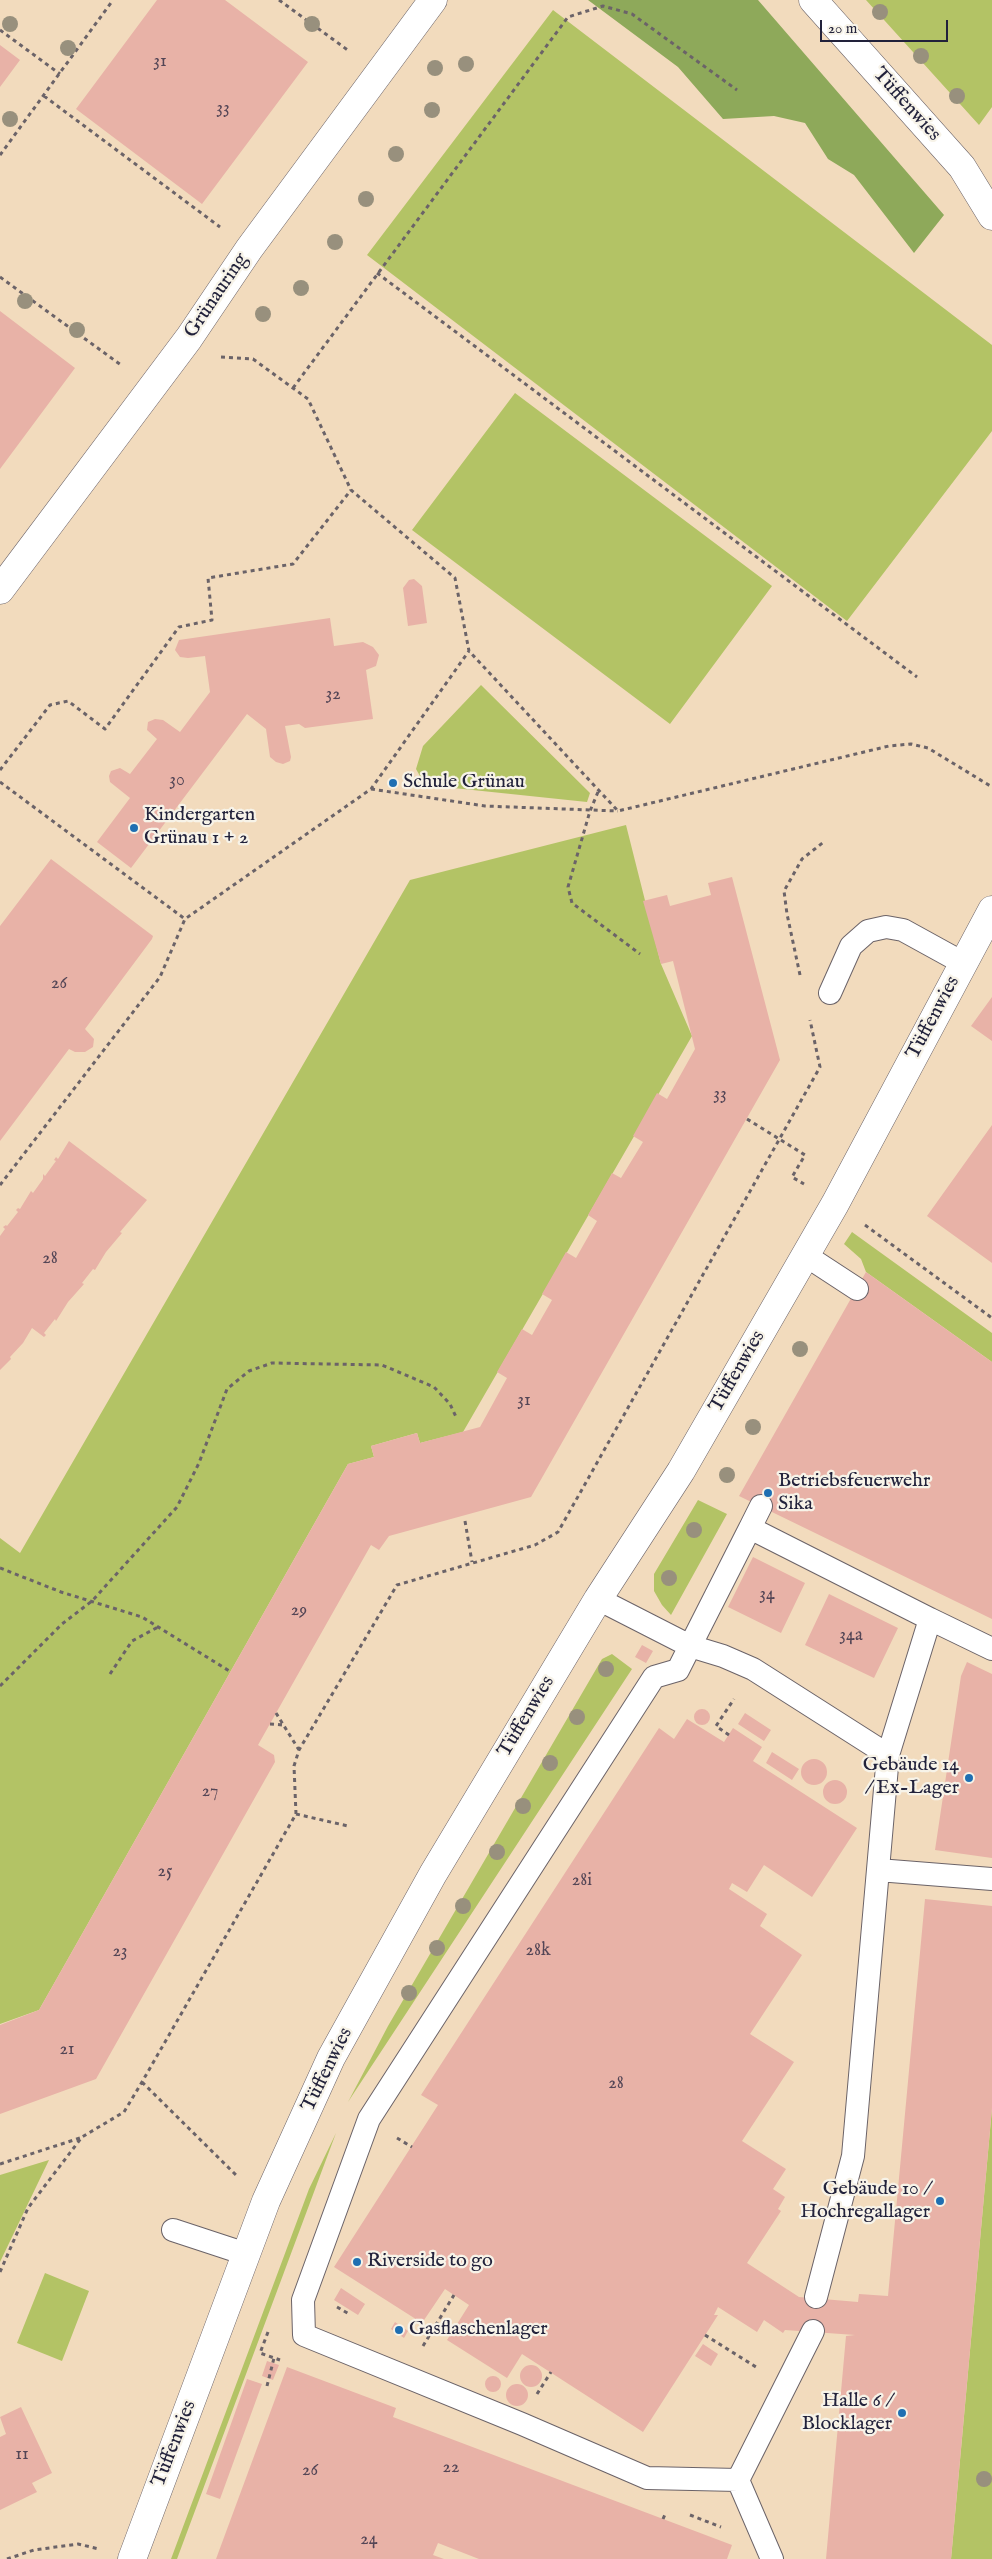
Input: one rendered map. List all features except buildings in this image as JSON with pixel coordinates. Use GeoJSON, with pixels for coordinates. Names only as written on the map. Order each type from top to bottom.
{"type":"FeatureCollection","features":[{"type":"Feature","properties":{"kind":"street","name":"Grünauring"},"geometry":{"type":"LineString","coordinates":[[0,590],[189,338],[249,249],[433,0]]}},
{"type":"Feature","properties":{"kind":"street","name":"Tüffenwies"},"geometry":{"type":"LineString","coordinates":[[813,0],[962,167],[992,216]]}},
{"type":"Feature","properties":{"kind":"street","name":"Tüffenwies"},"geometry":{"type":"LineString","coordinates":[[132,2559],[266,2201],[331,2058],[433,1874],[598,1599],[681,1471],[835,1204],[992,910]]}},
{"type":"Feature","properties":{"kind":"lane"},"geometry":{"type":"LineString","coordinates":[[830,993],[852,946],[868,931],[886,927],[903,930],[963,963]]}},
{"type":"Feature","properties":{"kind":"lane"},"geometry":{"type":"LineString","coordinates":[[805,1256],[856,1289]]}},
{"type":"Feature","properties":{"kind":"lane"},"geometry":{"type":"LineString","coordinates":[[738,2480],[647,2478],[513,2420],[304,2335],[303,2300],[369,2119],[654,1677],[678,1670],[761,1506]]}},
{"type":"Feature","properties":{"kind":"lane"},"geometry":{"type":"LineString","coordinates":[[750,1528],[930,1619],[992,1648]]}},
{"type":"Feature","properties":{"kind":"lane"},"geometry":{"type":"LineString","coordinates":[[598,1599],[690,1646],[722,1656],[753,1669],[888,1755]]}},
{"type":"Feature","properties":{"kind":"lane"},"geometry":{"type":"LineString","coordinates":[[816,2297],[853,2156],[888,1755],[930,1619]]}},
{"type":"Feature","properties":{"kind":"lane"},"geometry":{"type":"LineString","coordinates":[[878,1870],[992,1879]]}},
{"type":"Feature","properties":{"kind":"lane"},"geometry":{"type":"LineString","coordinates":[[173,2230],[246,2254]]}},
{"type":"Feature","properties":{"kind":"lane"},"geometry":{"type":"LineString","coordinates":[[738,2480],[814,2331]]}},
{"type":"Feature","properties":{"kind":"lane"},"geometry":{"type":"LineString","coordinates":[[738,2480],[772,2559]]}},
{"type":"Feature","properties":{"kind":"path"},"geometry":{"type":"LineString","coordinates":[[0,155],[114,0]]}},
{"type":"Feature","properties":{"kind":"path"},"geometry":{"type":"LineString","coordinates":[[279,0],[355,55]]}},
{"type":"Feature","properties":{"kind":"path"},"geometry":{"type":"LineString","coordinates":[[293,388],[568,16],[603,6],[632,14],[737,90]]}},
{"type":"Feature","properties":{"kind":"path"},"geometry":{"type":"LineString","coordinates":[[0,30],[60,74]]}},
{"type":"Feature","properties":{"kind":"path"},"geometry":{"type":"LineString","coordinates":[[44,96],[224,230]]}},
{"type":"Feature","properties":{"kind":"path"},"geometry":{"type":"LineString","coordinates":[[378,273],[917,677]]}},
{"type":"Feature","properties":{"kind":"path"},"geometry":{"type":"LineString","coordinates":[[0,277],[121,365]]}},
{"type":"Feature","properties":{"kind":"path"},"geometry":{"type":"LineString","coordinates":[[216,356],[253,359],[308,399],[351,490],[455,578],[469,651],[598,792],[618,811]]}},
{"type":"Feature","properties":{"kind":"path"},"geometry":{"type":"LineString","coordinates":[[0,770],[50,705],[68,701],[105,729],[179,627],[212,620],[208,578],[293,564],[351,490]]}},
{"type":"Feature","properties":{"kind":"path"},"geometry":{"type":"LineString","coordinates":[[0,1185],[160,977],[185,919],[371,789],[469,651]]}},
{"type":"Feature","properties":{"kind":"path"},"geometry":{"type":"LineString","coordinates":[[371,789],[485,806],[618,811],[889,746],[911,744],[928,748],[992,787]]}},
{"type":"Feature","properties":{"kind":"path"},"geometry":{"type":"LineString","coordinates":[[0,782],[185,919]]}},
{"type":"Feature","properties":{"kind":"path"},"geometry":{"type":"LineString","coordinates":[[598,792],[590,811],[568,887],[572,903],[640,954]]}},
{"type":"Feature","properties":{"kind":"path"},"geometry":{"type":"LineString","coordinates":[[802,980],[787,914],[784,891],[802,859],[825,841]]}},
{"type":"Feature","properties":{"kind":"path"},"geometry":{"type":"LineString","coordinates":[[0,2164],[82,2137],[124,2112],[296,1814],[294,1766],[298,1750],[398,1585],[535,1545],[558,1532],[820,1067],[810,1019]]}},
{"type":"Feature","properties":{"kind":"path"},"geometry":{"type":"LineString","coordinates":[[747,1120],[805,1155],[792,1177],[804,1184]]}},
{"type":"Feature","properties":{"kind":"path"},"geometry":{"type":"LineString","coordinates":[[835,1204],[992,1318]]}},
{"type":"Feature","properties":{"kind":"path"},"geometry":{"type":"LineString","coordinates":[[0,1686],[62,1624],[92,1601],[177,1507],[199,1463],[227,1389],[249,1371],[272,1363],[382,1365],[434,1388],[450,1404],[457,1419]]}},
{"type":"Feature","properties":{"kind":"path"},"geometry":{"type":"LineString","coordinates":[[465,1521],[472,1563]]}},
{"type":"Feature","properties":{"kind":"path"},"geometry":{"type":"LineString","coordinates":[[0,1568],[61,1592],[142,1617],[160,1626],[231,1672]]}},
{"type":"Feature","properties":{"kind":"path"},"geometry":{"type":"LineString","coordinates":[[110,1674],[132,1641],[160,1626]]}},
{"type":"Feature","properties":{"kind":"path"},"geometry":{"type":"LineString","coordinates":[[729,1735],[716,1726],[753,1669]]}},
{"type":"Feature","properties":{"kind":"path"},"geometry":{"type":"LineString","coordinates":[[276,1713],[298,1750]]}},
{"type":"Feature","properties":{"kind":"path"},"geometry":{"type":"LineString","coordinates":[[270,1724],[283,1725]]}},
{"type":"Feature","properties":{"kind":"path"},"geometry":{"type":"LineString","coordinates":[[296,1814],[348,1826]]}},
{"type":"Feature","properties":{"kind":"path"},"geometry":{"type":"LineString","coordinates":[[142,2082],[243,2182]]}},
{"type":"Feature","properties":{"kind":"path"},"geometry":{"type":"LineString","coordinates":[[0,2272],[28,2208],[82,2137]]}},
{"type":"Feature","properties":{"kind":"path"},"geometry":{"type":"LineString","coordinates":[[418,2352],[454,2295]]}},
{"type":"Feature","properties":{"kind":"path"},"geometry":{"type":"LineString","coordinates":[[270,2326],[260,2353],[283,2361]]}},
{"type":"Feature","properties":{"kind":"path"},"geometry":{"type":"LineString","coordinates":[[705,2335],[763,2372]]}},
{"type":"Feature","properties":{"kind":"path"},"geometry":{"type":"LineString","coordinates":[[267,2386],[274,2358]]}},
{"type":"Feature","properties":{"kind":"path"},"geometry":{"type":"LineString","coordinates":[[685,2513],[730,2530]]}},
{"type":"Feature","properties":{"kind":"path"},"geometry":{"type":"LineString","coordinates":[[6,2559],[34,2550],[78,2544],[106,2551]]}},
{"type":"Feature","properties":{"kind":"green space"},"geometry":{"type":"Polygon","coordinates":[[[588,0],[758,0],[944,215],[914,253],[854,175],[828,159],[805,123],[774,116],[723,119],[678,67],[588,0]]]}},
{"type":"Feature","properties":{"kind":"green space"},"geometry":{"type":"Polygon","coordinates":[[[866,0],[992,0],[992,107],[979,125],[866,0]]]}},
{"type":"Feature","properties":{"kind":"green space"},"geometry":{"type":"Polygon","coordinates":[[[553,10],[992,345],[992,431],[847,621],[367,255],[553,10]]]}},
{"type":"Feature","properties":{"kind":"green space"},"geometry":{"type":"Polygon","coordinates":[[[515,393],[772,586],[670,724],[412,530],[515,393]]]}},
{"type":"Feature","properties":{"kind":"green space"},"geometry":{"type":"Polygon","coordinates":[[[481,685],[590,793],[587,802],[425,785],[416,769],[423,746],[481,685]]]}},
{"type":"Feature","properties":{"kind":"green space"},"geometry":{"type":"Polygon","coordinates":[[[626,825],[661,964],[692,1036],[463,1432],[420,1443],[417,1433],[371,1446],[374,1457],[348,1464],[39,2010],[0,2024],[0,1538],[20,1553],[410,880],[626,825]]]}},
{"type":"Feature","properties":{"kind":"green space"},"geometry":{"type":"Polygon","coordinates":[[[852,1232],[992,1333],[992,1362],[866,1272],[861,1259],[844,1244],[852,1232]]]}},
{"type":"Feature","properties":{"kind":"green space"},"geometry":{"type":"Polygon","coordinates":[[[698,1500],[727,1514],[671,1615],[662,1605],[654,1591],[654,1574],[698,1500]]]}},
{"type":"Feature","properties":{"kind":"green space"},"geometry":{"type":"Polygon","coordinates":[[[612,1654],[632,1669],[348,2102],[388,2026],[602,1659],[612,1654]]]}},
{"type":"Feature","properties":{"kind":"green space"},"geometry":{"type":"Polygon","coordinates":[[[992,2108],[992,2559],[951,2559],[992,2108]]]}},
{"type":"Feature","properties":{"kind":"green space"},"geometry":{"type":"Polygon","coordinates":[[[336,2133],[177,2559],[171,2559],[309,2189],[336,2133]]]}},
{"type":"Feature","properties":{"kind":"green space"},"geometry":{"type":"Polygon","coordinates":[[[49,2160],[0,2262],[0,2175],[49,2160]]]}},
{"type":"Feature","properties":{"kind":"green space"},"geometry":{"type":"Polygon","coordinates":[[[45,2273],[89,2291],[62,2361],[17,2343],[45,2273]]]}},
{"type":"Feature","properties":{"kind":"place","name":"Schule Grünau"},"geometry":{"type":"Point","coordinates":[393,783]}},
{"type":"Feature","properties":{"kind":"place","name":"Kindergarten Grünau 1 + 2"},"geometry":{"type":"Point","coordinates":[134,828]}},
{"type":"Feature","properties":{"kind":"place","name":"Betriebsfeuerwehr Sika"},"geometry":{"type":"Point","coordinates":[768,1493]}},
{"type":"Feature","properties":{"kind":"place","name":"Gebäude 14 / Ex-Lager"},"geometry":{"type":"Point","coordinates":[969,1778]}},
{"type":"Feature","properties":{"kind":"place","name":"Gebäude 10 / Hochregallager"},"geometry":{"type":"Point","coordinates":[940,2201]}},
{"type":"Feature","properties":{"kind":"place","name":"Riverside to go"},"geometry":{"type":"Point","coordinates":[357,2262]}},
{"type":"Feature","properties":{"kind":"place","name":"Gasflaschenlager"},"geometry":{"type":"Point","coordinates":[399,2330]}},
{"type":"Feature","properties":{"kind":"place","name":"Halle 6 / Blocklager"},"geometry":{"type":"Point","coordinates":[902,2413]}}]}
